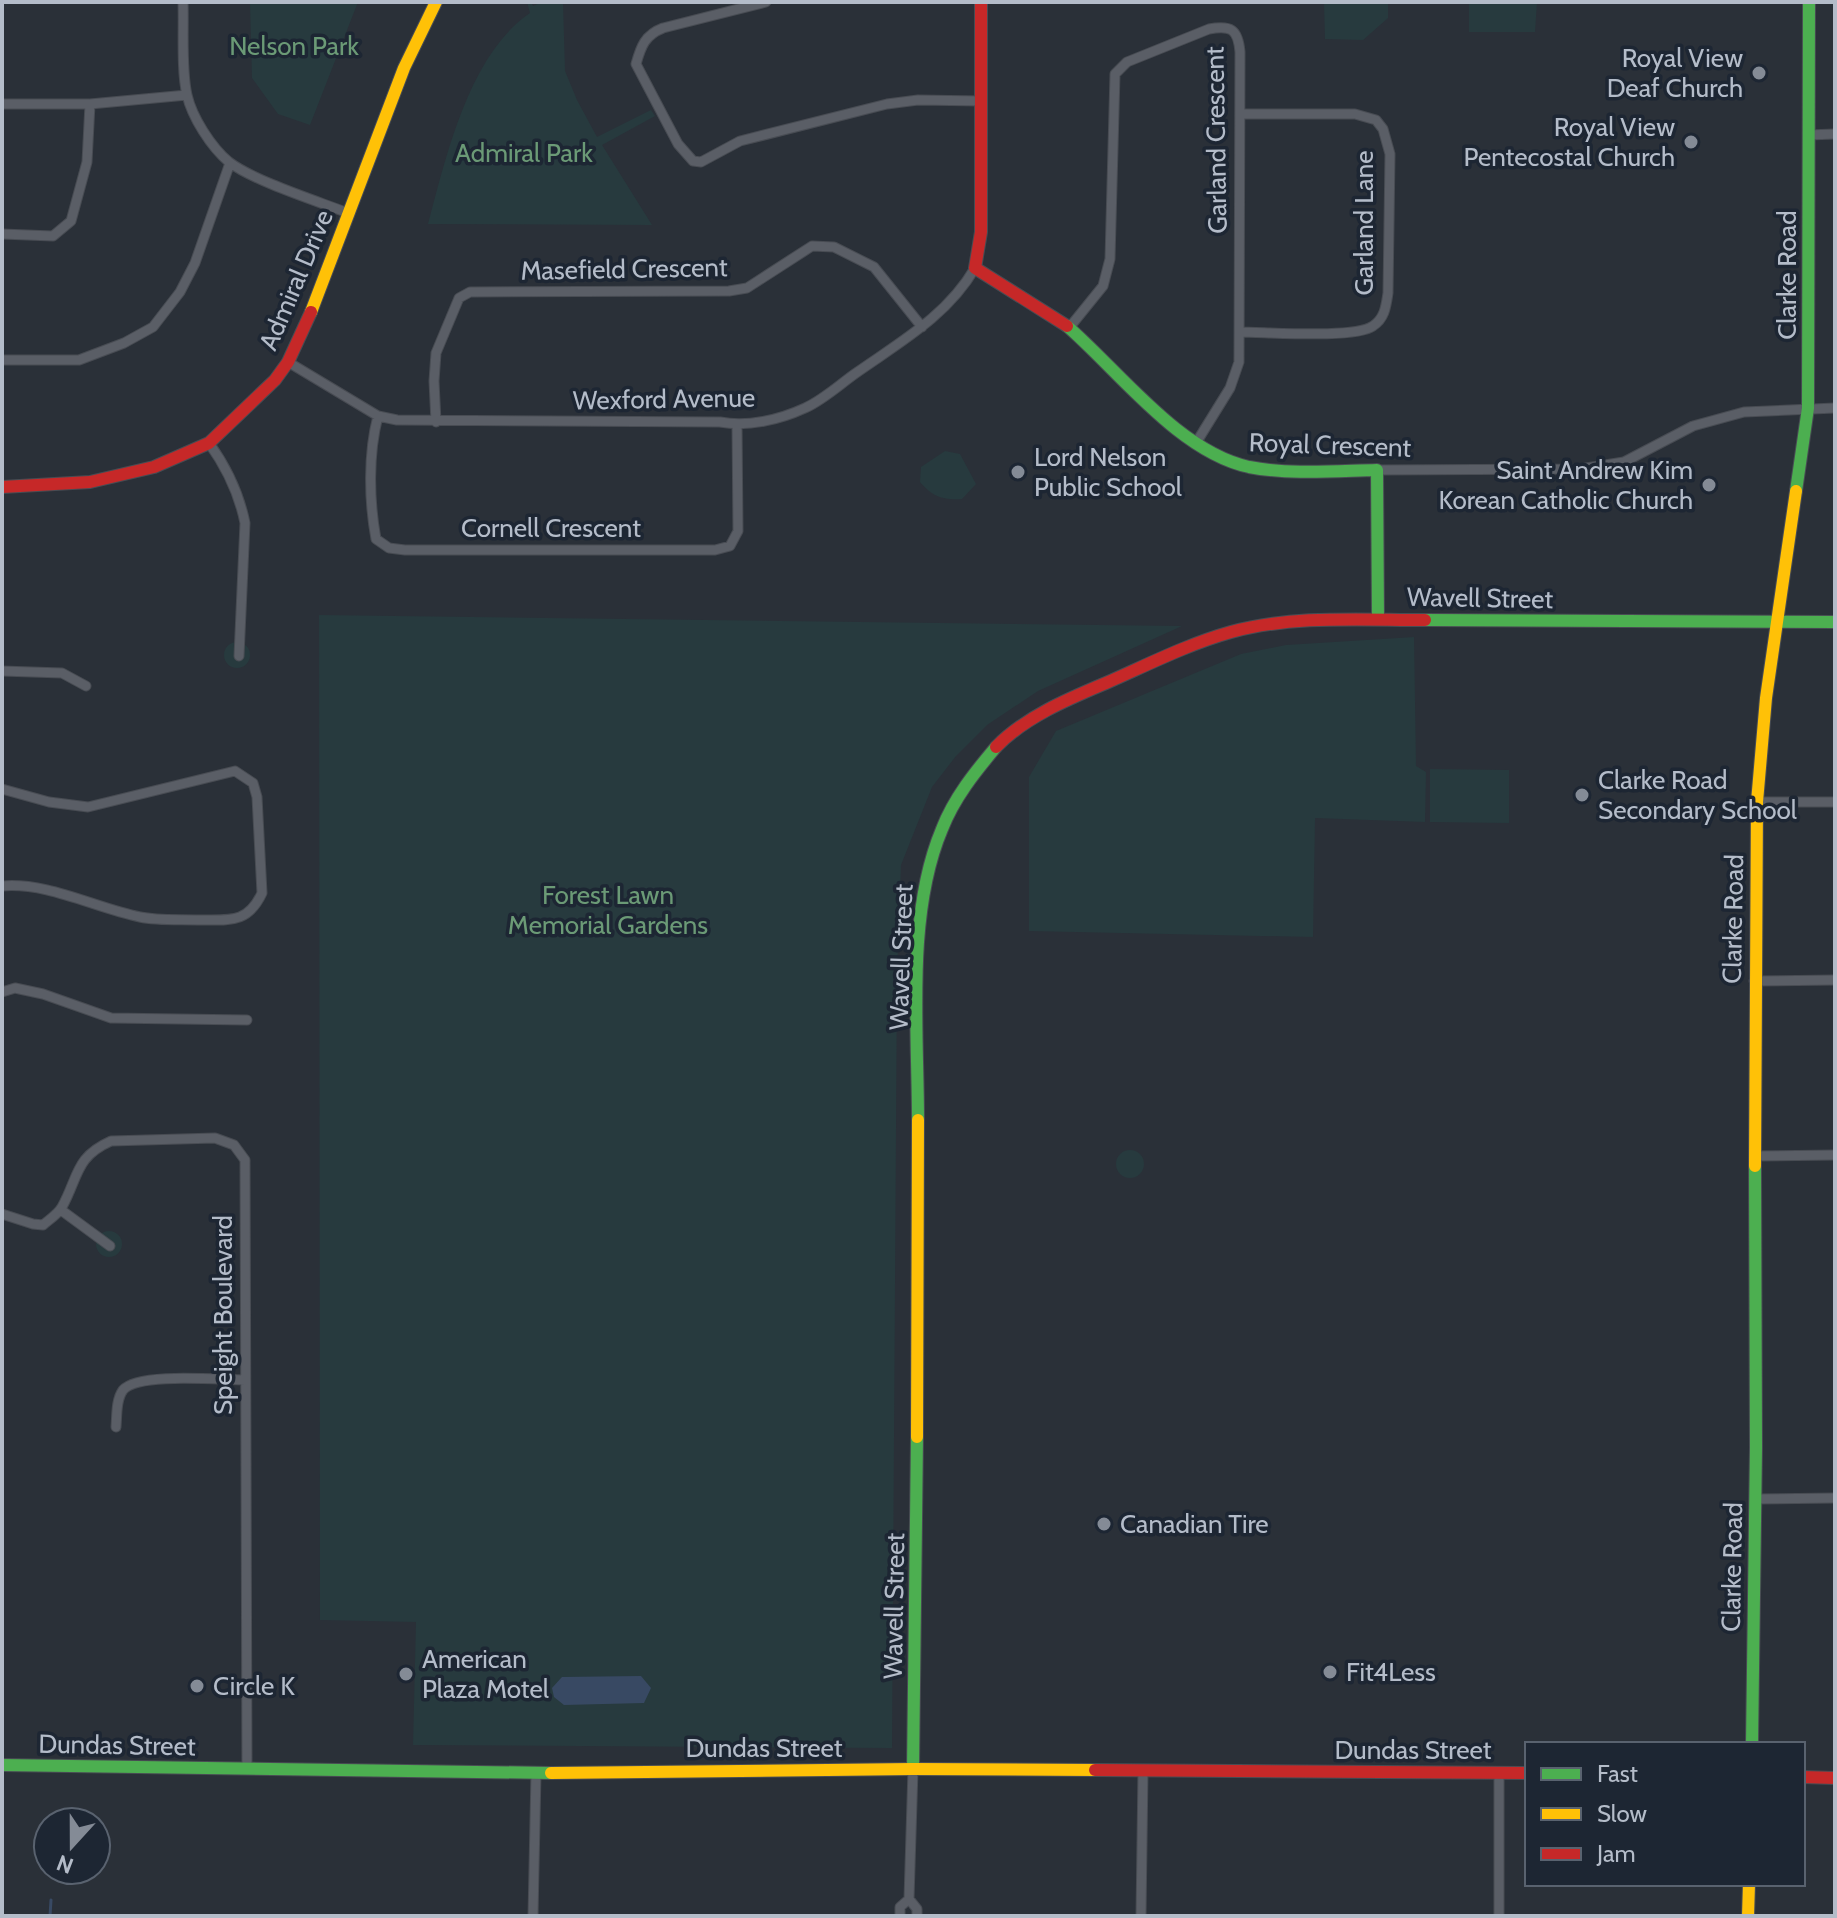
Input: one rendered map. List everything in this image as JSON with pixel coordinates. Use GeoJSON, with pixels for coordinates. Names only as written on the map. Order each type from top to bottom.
{"type":"FeatureCollection","features":[{"type":"Feature","properties":{"kind":"street"},"geometry":{"type":"LineString","coordinates":[[183,2],[187,95],[200,125],[230,163],[348,213]]}},
{"type":"Feature","properties":{"kind":"street","name":"Admiral Drive"},"geometry":{"type":"LineString","coordinates":[[2,487],[90,482],[154,467],[209,443],[275,380],[288,362],[306,324],[404,68],[436,2]]}},
{"type":"Feature","properties":{"kind":"street"},"geometry":{"type":"LineString","coordinates":[[766,2],[663,28],[642,42],[636,64],[678,144],[693,161],[701,162],[740,141],[887,104],[918,100],[982,101]]}},
{"type":"Feature","properties":{"kind":"street","name":"Wexford Avenue"},"geometry":{"type":"LineString","coordinates":[[288,362],[378,416],[436,422],[720,422],[737,425],[779,417],[807,407],[937,316],[962,291],[975,268],[981,232],[981,2]]}},
{"type":"Feature","properties":{"kind":"street","name":"Clarke Road"},"geometry":{"type":"LineString","coordinates":[[1752,1742],[1757,802],[1766,698],[1808,408],[1809,2]]}},
{"type":"Feature","properties":{"kind":"street","name":"Garland Crescent"},"geometry":{"type":"LineString","coordinates":[[1069,328],[1103,286],[1110,259],[1115,74],[1127,62],[1209,29],[1221,27],[1233,30],[1239,38],[1241,114],[1239,362],[1230,388],[1196,443]]}},
{"type":"Feature","properties":{"kind":"street"},"geometry":{"type":"LineString","coordinates":[[2,104],[90,104],[187,95]]}},
{"type":"Feature","properties":{"kind":"street"},"geometry":{"type":"LineString","coordinates":[[2,234],[53,236],[71,221],[87,162],[90,104]]}},
{"type":"Feature","properties":{"kind":"street","name":"Garland Lane"},"geometry":{"type":"LineString","coordinates":[[1240,332],[1357,333],[1377,323],[1385,313],[1388,293],[1390,154],[1383,129],[1376,120],[1355,114],[1241,114]]}},
{"type":"Feature","properties":{"kind":"street"},"geometry":{"type":"LineString","coordinates":[[1808,135],[1835,134]]}},
{"type":"Feature","properties":{"kind":"street"},"geometry":{"type":"LineString","coordinates":[[2,360],[79,360],[124,343],[153,327],[180,292],[195,263],[230,163]]}},
{"type":"Feature","properties":{"kind":"street","name":"Masefield Crescent"},"geometry":{"type":"LineString","coordinates":[[436,422],[436,353],[459,298],[470,292],[729,291],[747,288],[812,246],[834,247],[874,267],[922,327]]}},
{"type":"Feature","properties":{"kind":"street","name":"Royal Crescent"},"geometry":{"type":"LineString","coordinates":[[975,268],[1069,328],[1196,443],[1234,463],[1260,468],[1580,469],[1624,462],[1693,426],[1744,412],[1835,408]]}},
{"type":"Feature","properties":{"kind":"street","name":"Cornell Crescent"},"geometry":{"type":"LineString","coordinates":[[378,416],[372,438],[376,539],[389,548],[405,550],[715,550],[730,546],[738,531],[737,425]]}},
{"type":"Feature","properties":{"kind":"street"},"geometry":{"type":"LineString","coordinates":[[209,443],[226,467],[241,502],[245,523],[239,656]]}},
{"type":"Feature","properties":{"kind":"street"},"geometry":{"type":"LineString","coordinates":[[1377,470],[1378,619]]}},
{"type":"Feature","properties":{"kind":"street","name":"Wavell Street"},"geometry":{"type":"LineString","coordinates":[[913,1769],[919,1332],[918,948],[921,896],[932,852],[945,818],[968,780],[1004,739],[1044,712],[1093,688],[1232,632],[1289,622],[1378,619],[1835,622]]}},
{"type":"Feature","properties":{"kind":"street"},"geometry":{"type":"LineString","coordinates":[[2,671],[62,673],[86,686]]}},
{"type":"Feature","properties":{"kind":"street"},"geometry":{"type":"LineString","coordinates":[[2,789],[49,802],[88,807],[235,771],[253,783],[257,797],[262,893],[247,915],[232,920],[169,919],[142,918],[25,886],[2,886]]}},
{"type":"Feature","properties":{"kind":"street"},"geometry":{"type":"LineString","coordinates":[[1757,802],[1835,802]]}},
{"type":"Feature","properties":{"kind":"street"},"geometry":{"type":"LineString","coordinates":[[1754,981],[1835,980]]}},
{"type":"Feature","properties":{"kind":"street"},"geometry":{"type":"LineString","coordinates":[[2,992],[15,988],[43,994],[111,1018],[247,1020]]}},
{"type":"Feature","properties":{"kind":"street","name":"Speight Boulevard"},"geometry":{"type":"LineString","coordinates":[[61,1210],[82,1161],[96,1148],[111,1141],[215,1138],[234,1145],[245,1160],[247,1768]]}},
{"type":"Feature","properties":{"kind":"street"},"geometry":{"type":"LineString","coordinates":[[1755,1156],[1835,1155]]}},
{"type":"Feature","properties":{"kind":"street"},"geometry":{"type":"LineString","coordinates":[[2,1214],[43,1225],[61,1210],[110,1246]]}},
{"type":"Feature","properties":{"kind":"street"},"geometry":{"type":"LineString","coordinates":[[116,1427],[119,1399],[125,1388],[142,1380],[245,1380]]}},
{"type":"Feature","properties":{"kind":"street"},"geometry":{"type":"LineString","coordinates":[[1755,1499],[1835,1498]]}},
{"type":"Feature","properties":{"kind":"street","name":"Dundas Street"},"geometry":{"type":"LineString","coordinates":[[2,1765],[536,1773],[913,1769],[1525,1773]]}},
{"type":"Feature","properties":{"kind":"street"},"geometry":{"type":"LineString","coordinates":[[913,1769],[909,1899],[917,1909],[917,1916]]}},
{"type":"Feature","properties":{"kind":"street"},"geometry":{"type":"LineString","coordinates":[[1141,1916],[1143,1770]]}},
{"type":"Feature","properties":{"kind":"street"},"geometry":{"type":"LineString","coordinates":[[533,1916],[536,1773]]}},
{"type":"Feature","properties":{"kind":"street"},"geometry":{"type":"LineString","coordinates":[[1499,1773],[1499,1916]]}},
{"type":"Feature","properties":{"kind":"street"},"geometry":{"type":"LineString","coordinates":[[1805,1777],[1835,1778]]}},
{"type":"Feature","properties":{"kind":"street"},"geometry":{"type":"LineString","coordinates":[[1748,1916],[1749,1886]]}},
{"type":"Feature","properties":{"kind":"street"},"geometry":{"type":"LineString","coordinates":[[900,1916],[900,1907],[909,1899]]}},
{"type":"Feature","properties":{"kind":"green space","name":"Nelson Park"},"geometry":{"type":"Polygon","coordinates":[[[250,2],[358,2],[310,125],[278,114],[252,78],[250,2]]]}},
{"type":"Feature","properties":{"kind":"green space","name":"Admiral Park"},"geometry":{"type":"Polygon","coordinates":[[[527,2],[533,6],[542,2],[563,2],[565,71],[597,137],[651,110],[655,116],[602,145],[652,225],[428,224],[463,109],[491,54],[509,31],[530,13],[527,2]]]}},
{"type":"Feature","properties":{"kind":"green space"},"geometry":{"type":"Polygon","coordinates":[[[1324,2],[1388,2],[1388,18],[1363,40],[1325,39],[1324,2]]]}},
{"type":"Feature","properties":{"kind":"green space"},"geometry":{"type":"Polygon","coordinates":[[[1469,2],[1537,2],[1535,32],[1469,32],[1469,2]]]}},
{"type":"Feature","properties":{"kind":"green space"},"geometry":{"type":"Polygon","coordinates":[[[945,451],[960,454],[976,484],[962,499],[938,496],[920,482],[921,467],[945,451]]]}},
{"type":"Feature","properties":{"kind":"green space","name":"Forest Lawn Memorial Gardens"},"geometry":{"type":"Polygon","coordinates":[[[319,615],[1182,626],[1038,691],[987,725],[956,756],[932,787],[901,865],[897,974],[892,1748],[413,1745],[416,1622],[320,1620],[319,615]]]}},
{"type":"Feature","properties":{"kind":"green space"},"geometry":{"type":"Polygon","coordinates":[[[1414,637],[1416,766],[1426,772],[1425,822],[1315,818],[1313,937],[1029,931],[1029,777],[1056,731],[1241,654],[1286,645],[1414,637]]]}},
{"type":"Feature","properties":{"kind":"green space"},"geometry":{"type":"Polygon","coordinates":[[[237,642],[246,646],[250,655],[246,664],[237,668],[228,664],[224,655],[228,646],[237,642]]]}},
{"type":"Feature","properties":{"kind":"green space"},"geometry":{"type":"Polygon","coordinates":[[[1430,769],[1509,770],[1509,823],[1430,822],[1430,769]]]}},
{"type":"Feature","properties":{"kind":"green space"},"geometry":{"type":"Polygon","coordinates":[[[1130,1150],[1140,1154],[1144,1164],[1140,1174],[1130,1178],[1120,1174],[1116,1164],[1120,1154],[1130,1150]]]}},
{"type":"Feature","properties":{"kind":"green space"},"geometry":{"type":"Polygon","coordinates":[[[109,1231],[118,1235],[122,1244],[118,1253],[109,1257],[100,1253],[96,1244],[100,1235],[109,1231]]]}},
{"type":"Feature","properties":{"kind":"water"},"geometry":{"type":"Polygon","coordinates":[[[641,1676],[651,1688],[644,1703],[564,1705],[554,1697],[552,1688],[562,1677],[641,1676]]]}},
{"type":"Feature","properties":{"kind":"waterway"},"geometry":{"type":"LineString","coordinates":[[50,1916],[51,1900]]}},
{"type":"Feature","properties":{"kind":"traffic: fast"},"geometry":{"type":"LineString","coordinates":[[1796,491],[1808,408],[1809,2]]}},
{"type":"Feature","properties":{"kind":"traffic: fast"},"geometry":{"type":"LineString","coordinates":[[1067,326],[1174,428],[1223,458],[1249,467],[1281,471],[1377,470],[1378,619]]}},
{"type":"Feature","properties":{"kind":"traffic: fast"},"geometry":{"type":"LineString","coordinates":[[1425,620],[1835,622]]}},
{"type":"Feature","properties":{"kind":"traffic: fast"},"geometry":{"type":"LineString","coordinates":[[918,1120],[916,972],[923,898],[931,862],[947,818],[966,786],[996,747]]}},
{"type":"Feature","properties":{"kind":"traffic: fast"},"geometry":{"type":"LineString","coordinates":[[1752,1742],[1756,1447],[1755,1166]]}},
{"type":"Feature","properties":{"kind":"traffic: fast"},"geometry":{"type":"LineString","coordinates":[[913,1769],[917,1437]]}},
{"type":"Feature","properties":{"kind":"traffic: fast"},"geometry":{"type":"LineString","coordinates":[[2,1765],[551,1773]]}},
{"type":"Feature","properties":{"kind":"traffic: slow"},"geometry":{"type":"LineString","coordinates":[[311,312],[404,68],[436,2]]}},
{"type":"Feature","properties":{"kind":"traffic: slow"},"geometry":{"type":"LineString","coordinates":[[1755,1166],[1757,802],[1766,698],[1796,491]]}},
{"type":"Feature","properties":{"kind":"traffic: slow"},"geometry":{"type":"LineString","coordinates":[[917,1437],[918,1120]]}},
{"type":"Feature","properties":{"kind":"traffic: slow"},"geometry":{"type":"LineString","coordinates":[[551,1773],[1095,1770]]}},
{"type":"Feature","properties":{"kind":"traffic: slow"},"geometry":{"type":"LineString","coordinates":[[1748,1916],[1749,1886]]}},
{"type":"Feature","properties":{"kind":"traffic: jam"},"geometry":{"type":"LineString","coordinates":[[981,2],[981,232],[975,268],[1067,326]]}},
{"type":"Feature","properties":{"kind":"traffic: jam"},"geometry":{"type":"LineString","coordinates":[[2,487],[90,482],[154,467],[209,443],[275,380],[288,362],[311,312]]}},
{"type":"Feature","properties":{"kind":"traffic: jam"},"geometry":{"type":"LineString","coordinates":[[996,747],[1020,727],[1062,702],[1183,649],[1231,632],[1303,621],[1425,620]]}},
{"type":"Feature","properties":{"kind":"traffic: jam"},"geometry":{"type":"LineString","coordinates":[[1095,1770],[1525,1773]]}},
{"type":"Feature","properties":{"kind":"traffic: jam"},"geometry":{"type":"LineString","coordinates":[[1805,1777],[1835,1778]]}},
{"type":"Feature","properties":{"kind":"place","name":"Royal View Deaf Church"},"geometry":{"type":"Point","coordinates":[1759,73]}},
{"type":"Feature","properties":{"kind":"place","name":"Royal View Pentecostal Church"},"geometry":{"type":"Point","coordinates":[1691,142]}},
{"type":"Feature","properties":{"kind":"place","name":"Lord Nelson Public School"},"geometry":{"type":"Point","coordinates":[1018,472]}},
{"type":"Feature","properties":{"kind":"place","name":"Saint Andrew Kim Korean Catholic Church"},"geometry":{"type":"Point","coordinates":[1709,485]}},
{"type":"Feature","properties":{"kind":"place","name":"Clarke Road Secondary School"},"geometry":{"type":"Point","coordinates":[1582,795]}},
{"type":"Feature","properties":{"kind":"place","name":"Canadian Tire"},"geometry":{"type":"Point","coordinates":[1104,1524]}},
{"type":"Feature","properties":{"kind":"place","name":"Fit4Less"},"geometry":{"type":"Point","coordinates":[1330,1672]}},
{"type":"Feature","properties":{"kind":"place","name":"American Plaza Motel"},"geometry":{"type":"Point","coordinates":[406,1674]}},
{"type":"Feature","properties":{"kind":"place","name":"Circle K"},"geometry":{"type":"Point","coordinates":[197,1686]}}]}
